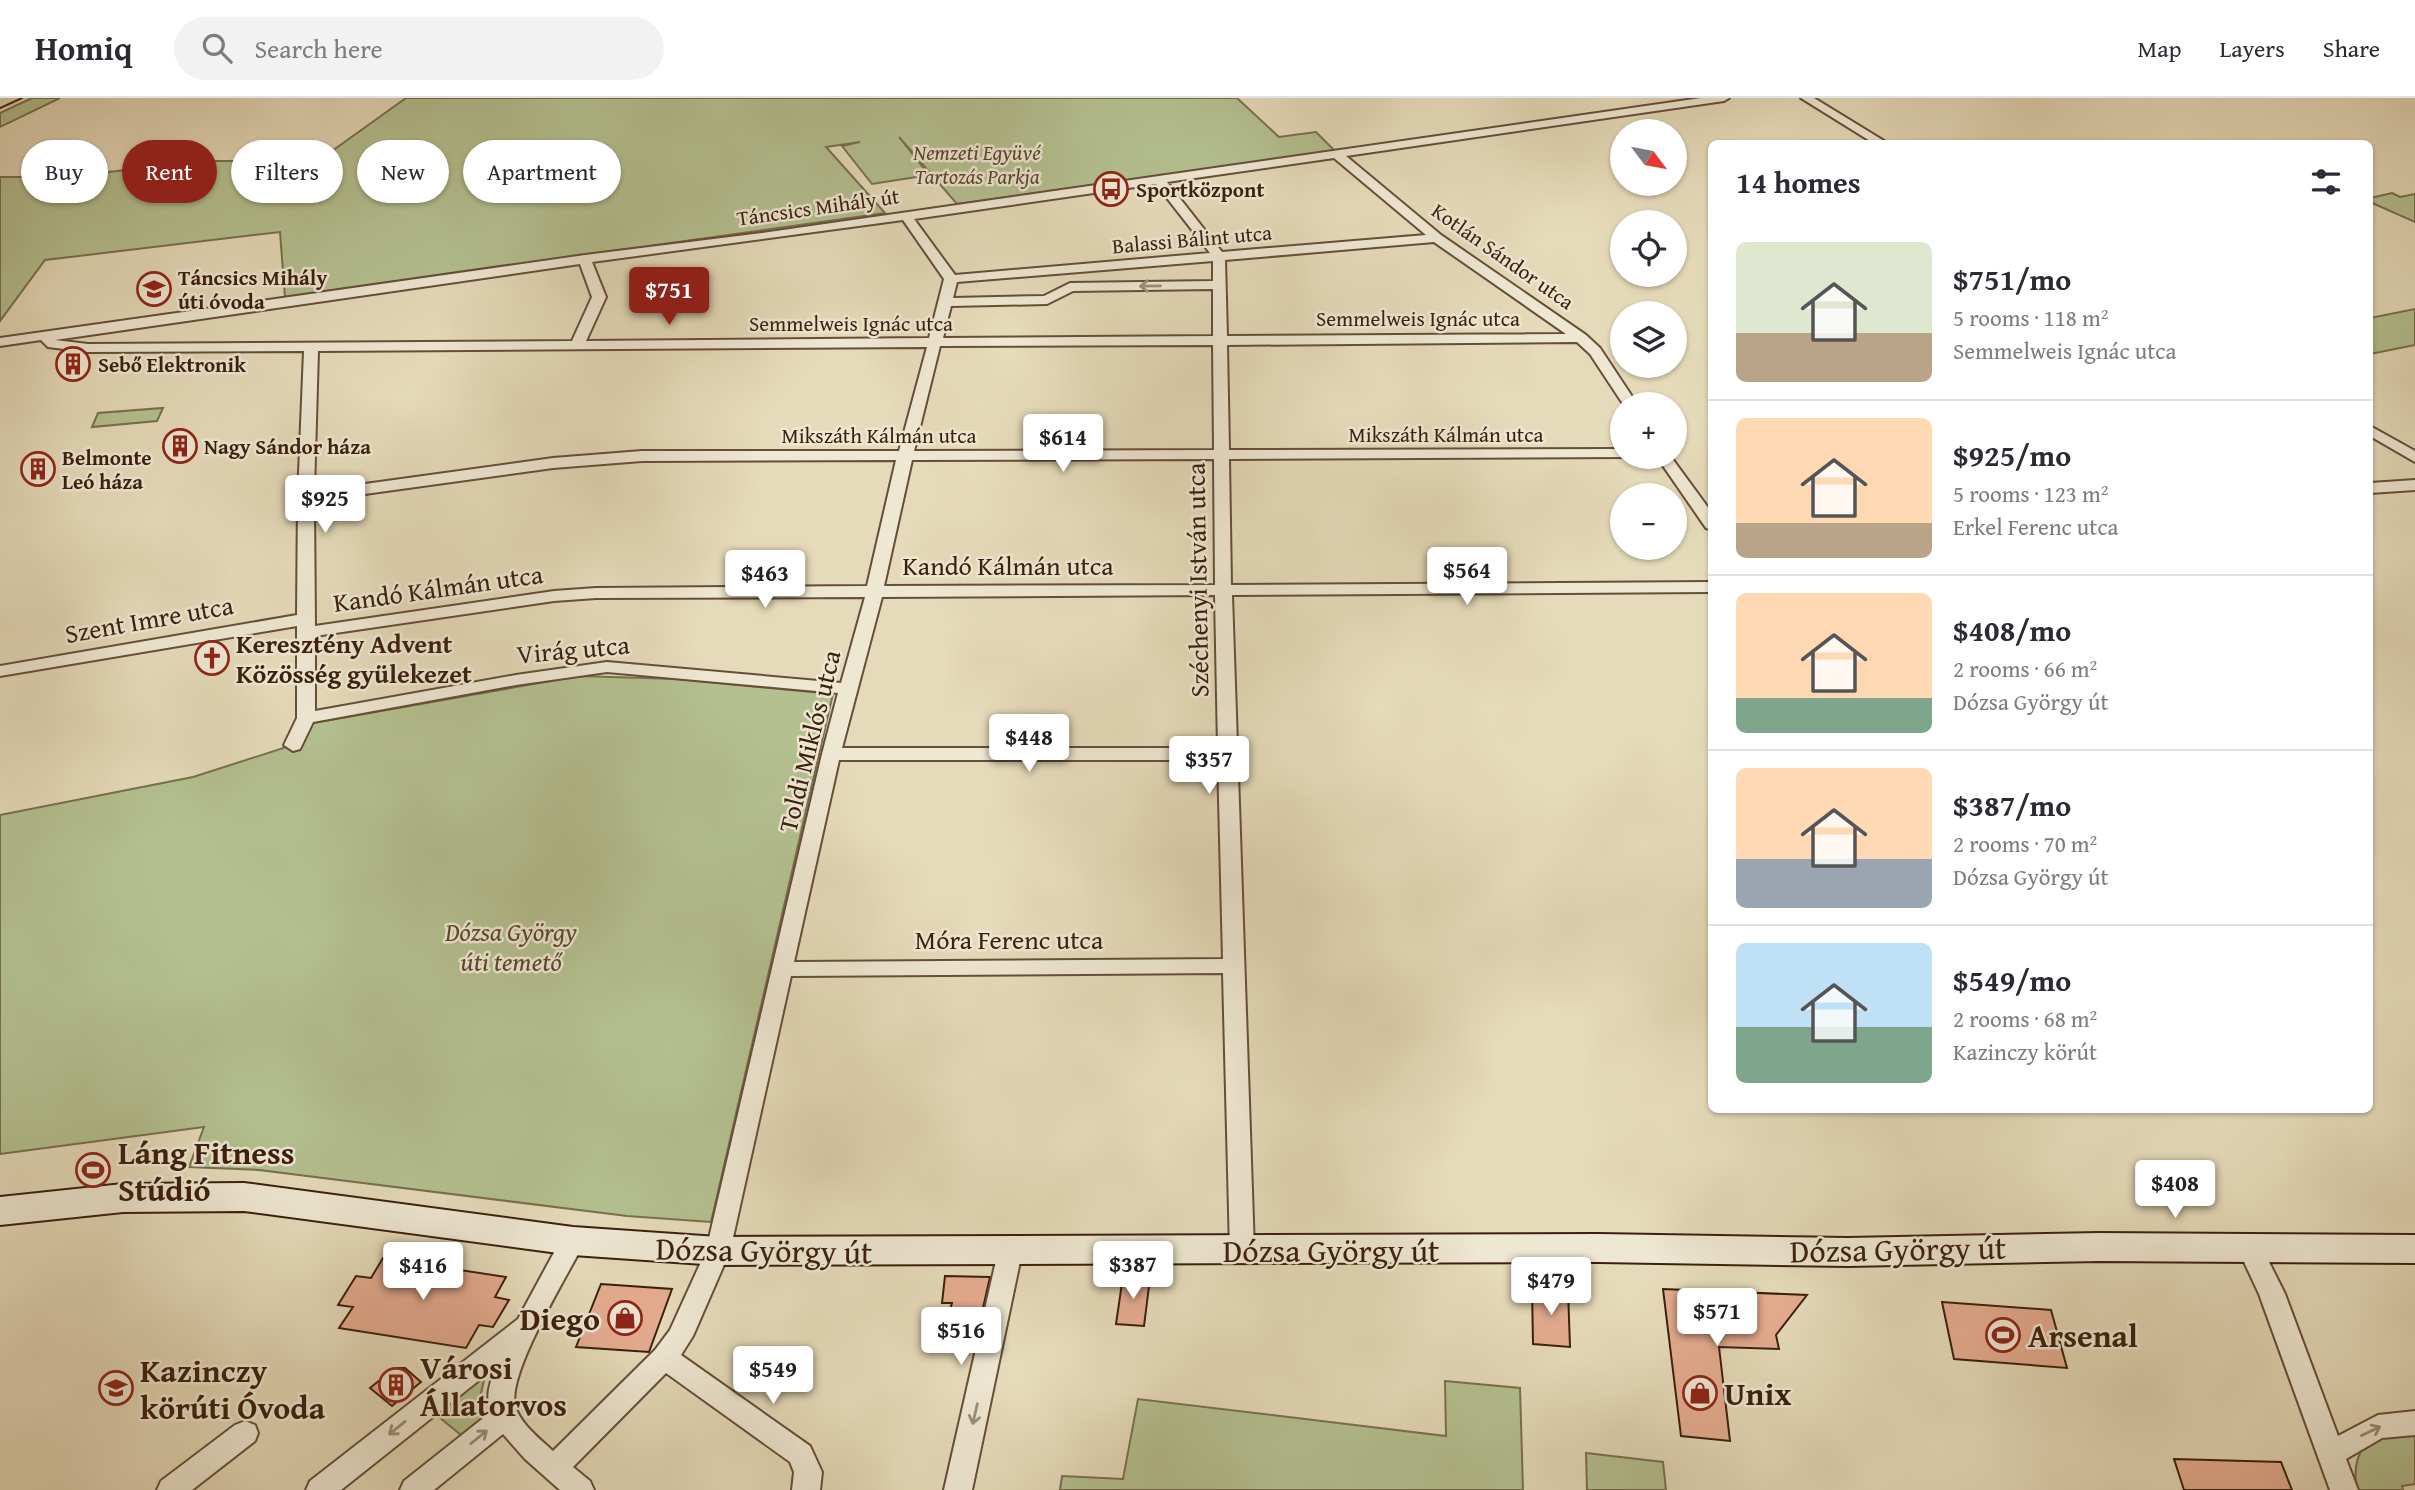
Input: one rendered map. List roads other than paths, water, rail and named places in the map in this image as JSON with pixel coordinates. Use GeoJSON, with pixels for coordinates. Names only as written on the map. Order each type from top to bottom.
{"type":"FeatureCollection","features":[{"type":"Feature","properties":{"kind":"main road","name":"Dózsa György út"},"geometry":{"type":"LineString","coordinates":[[0,1211],[123,1198],[244,1196],[573,1241],[718,1251],[1598,1248],[1848,1252],[2099,1247],[2415,1249]]}},
{"type":"Feature","properties":{"kind":"street","name":"Táncsics Mihály út"},"geometry":{"type":"LineString","coordinates":[[0,342],[585,258],[906,216],[1724,98]]}},
{"type":"Feature","properties":{"kind":"street"},"geometry":{"type":"LineString","coordinates":[[1806,98],[1877,140]]}},
{"type":"Feature","properties":{"kind":"street","name":"Kotlán Sándor utca"},"geometry":{"type":"LineString","coordinates":[[1337,154],[1437,238],[1581,338],[1595,351],[1622,392]]}},
{"type":"Feature","properties":{"kind":"street"},"geometry":{"type":"LineString","coordinates":[[1159,180],[1219,257]]}},
{"type":"Feature","properties":{"kind":"street"},"geometry":{"type":"LineString","coordinates":[[906,216],[951,279]]}},
{"type":"Feature","properties":{"kind":"street","name":"Balassi Bálint utca"},"geometry":{"type":"LineString","coordinates":[[951,279],[1437,238]]}},
{"type":"Feature","properties":{"kind":"street","name":"Széchenyi István utca"},"geometry":{"type":"LineString","coordinates":[[1219,257],[1223,589],[1242,1250]]}},
{"type":"Feature","properties":{"kind":"street"},"geometry":{"type":"LineString","coordinates":[[577,344],[599,297],[585,258]]}},
{"type":"Feature","properties":{"kind":"street","name":"Toldi Miklós utca"},"geometry":{"type":"LineString","coordinates":[[554,1468],[664,1358],[680,1336],[718,1251],[831,754],[951,279]]}},
{"type":"Feature","properties":{"kind":"street"},"geometry":{"type":"LineString","coordinates":[[946,302],[1047,300],[1070,287],[1219,285]]}},
{"type":"Feature","properties":{"kind":"street","name":"Semmelweis Ignác utca"},"geometry":{"type":"LineString","coordinates":[[81,331],[86,341],[120,348]]}},
{"type":"Feature","properties":{"kind":"street","name":"Semmelweis Ignác utca"},"geometry":{"type":"LineString","coordinates":[[47,336],[48,342],[58,346],[120,348],[1581,338]]}},
{"type":"Feature","properties":{"kind":"street"},"geometry":{"type":"LineString","coordinates":[[293,745],[306,718],[306,497],[311,347]]}},
{"type":"Feature","properties":{"kind":"street"},"geometry":{"type":"LineString","coordinates":[[2373,432],[2415,457]]}},
{"type":"Feature","properties":{"kind":"street","name":"Mikszáth Kálmán utca"},"geometry":{"type":"LineString","coordinates":[[306,497],[594,459],[642,456],[1610,454]]}},
{"type":"Feature","properties":{"kind":"street"},"geometry":{"type":"LineString","coordinates":[[1672,469],[1708,519]]}},
{"type":"Feature","properties":{"kind":"street"},"geometry":{"type":"LineString","coordinates":[[2373,488],[2415,485]]}},
{"type":"Feature","properties":{"kind":"street","name":"Kandó Kálmán utca"},"geometry":{"type":"LineString","coordinates":[[307,626],[578,594],[874,590],[1708,587]]}},
{"type":"Feature","properties":{"kind":"street","name":"Szent Imre utca"},"geometry":{"type":"LineString","coordinates":[[0,671],[307,626]]}},
{"type":"Feature","properties":{"kind":"street","name":"Virág utca"},"geometry":{"type":"LineString","coordinates":[[306,718],[516,680],[607,667],[848,689]]}},
{"type":"Feature","properties":{"kind":"street"},"geometry":{"type":"LineString","coordinates":[[831,754],[1227,754]]}},
{"type":"Feature","properties":{"kind":"street","name":"Móra Ferenc utca"},"geometry":{"type":"LineString","coordinates":[[783,969],[1235,966]]}},
{"type":"Feature","properties":{"kind":"street"},"geometry":{"type":"LineString","coordinates":[[573,1241],[508,1371],[500,1400],[506,1416],[516,1430],[580,1490]]}},
{"type":"Feature","properties":{"kind":"street"},"geometry":{"type":"LineString","coordinates":[[2250,1249],[2272,1294],[2344,1490]]}},
{"type":"Feature","properties":{"kind":"street"},"geometry":{"type":"LineString","coordinates":[[958,1490],[1010,1252]]}},
{"type":"Feature","properties":{"kind":"street"},"geometry":{"type":"LineString","coordinates":[[320,1490],[529,1326]]}},
{"type":"Feature","properties":{"kind":"street"},"geometry":{"type":"LineString","coordinates":[[664,1358],[800,1454],[808,1472],[806,1490]]}},
{"type":"Feature","properties":{"kind":"street"},"geometry":{"type":"LineString","coordinates":[[414,1490],[506,1416]]}},
{"type":"Feature","properties":{"kind":"street"},"geometry":{"type":"LineString","coordinates":[[2332,1453],[2378,1427],[2415,1423]]}},
{"type":"Feature","properties":{"kind":"street"},"geometry":{"type":"LineString","coordinates":[[171,1490],[245,1433]]}},
{"type":"Feature","properties":{"kind":"tram line"},"geometry":{"type":"LineString","coordinates":[[0,108],[22,98]]}},
{"type":"Feature","properties":{"kind":"place","name":"Sportközpont"},"geometry":{"type":"Point","coordinates":[1111,189]}},
{"type":"Feature","properties":{"kind":"place","name":"Táncsics Mihály úti óvoda"},"geometry":{"type":"Point","coordinates":[154,289]}},
{"type":"Feature","properties":{"kind":"place","name":"Sebő Elektronik"},"geometry":{"type":"Point","coordinates":[73,364]}},
{"type":"Feature","properties":{"kind":"place","name":"Nagy Sándor háza"},"geometry":{"type":"Point","coordinates":[180,446]}},
{"type":"Feature","properties":{"kind":"place","name":"Belmonte Leó háza"},"geometry":{"type":"Point","coordinates":[38,469]}},
{"type":"Feature","properties":{"kind":"place","name":"Keresztény Advent Közösség gyülekezet"},"geometry":{"type":"Point","coordinates":[212,658]}},
{"type":"Feature","properties":{"kind":"place","name":"Láng Fitness Stúdió"},"geometry":{"type":"Point","coordinates":[93,1170]}},
{"type":"Feature","properties":{"kind":"place","name":"Diego"},"geometry":{"type":"Point","coordinates":[625,1318]}},
{"type":"Feature","properties":{"kind":"place","name":"Arsenal"},"geometry":{"type":"Point","coordinates":[2003,1335]}},
{"type":"Feature","properties":{"kind":"place","name":"Városi Állatorvos"},"geometry":{"type":"Point","coordinates":[396,1385]}},
{"type":"Feature","properties":{"kind":"place","name":"Kazinczy körúti Óvoda"},"geometry":{"type":"Point","coordinates":[116,1388]}},
{"type":"Feature","properties":{"kind":"place","name":"Unix"},"geometry":{"type":"Point","coordinates":[1700,1393]}},
{"type":"Feature","properties":{"kind":"park label","name":"Nemzeti Együvé Tartozás Parkja"},"geometry":{"type":"Point","coordinates":[977,164]}},
{"type":"Feature","properties":{"kind":"park label","name":"Dózsa György úti temető"},"geometry":{"type":"Point","coordinates":[511,946]}}]}
